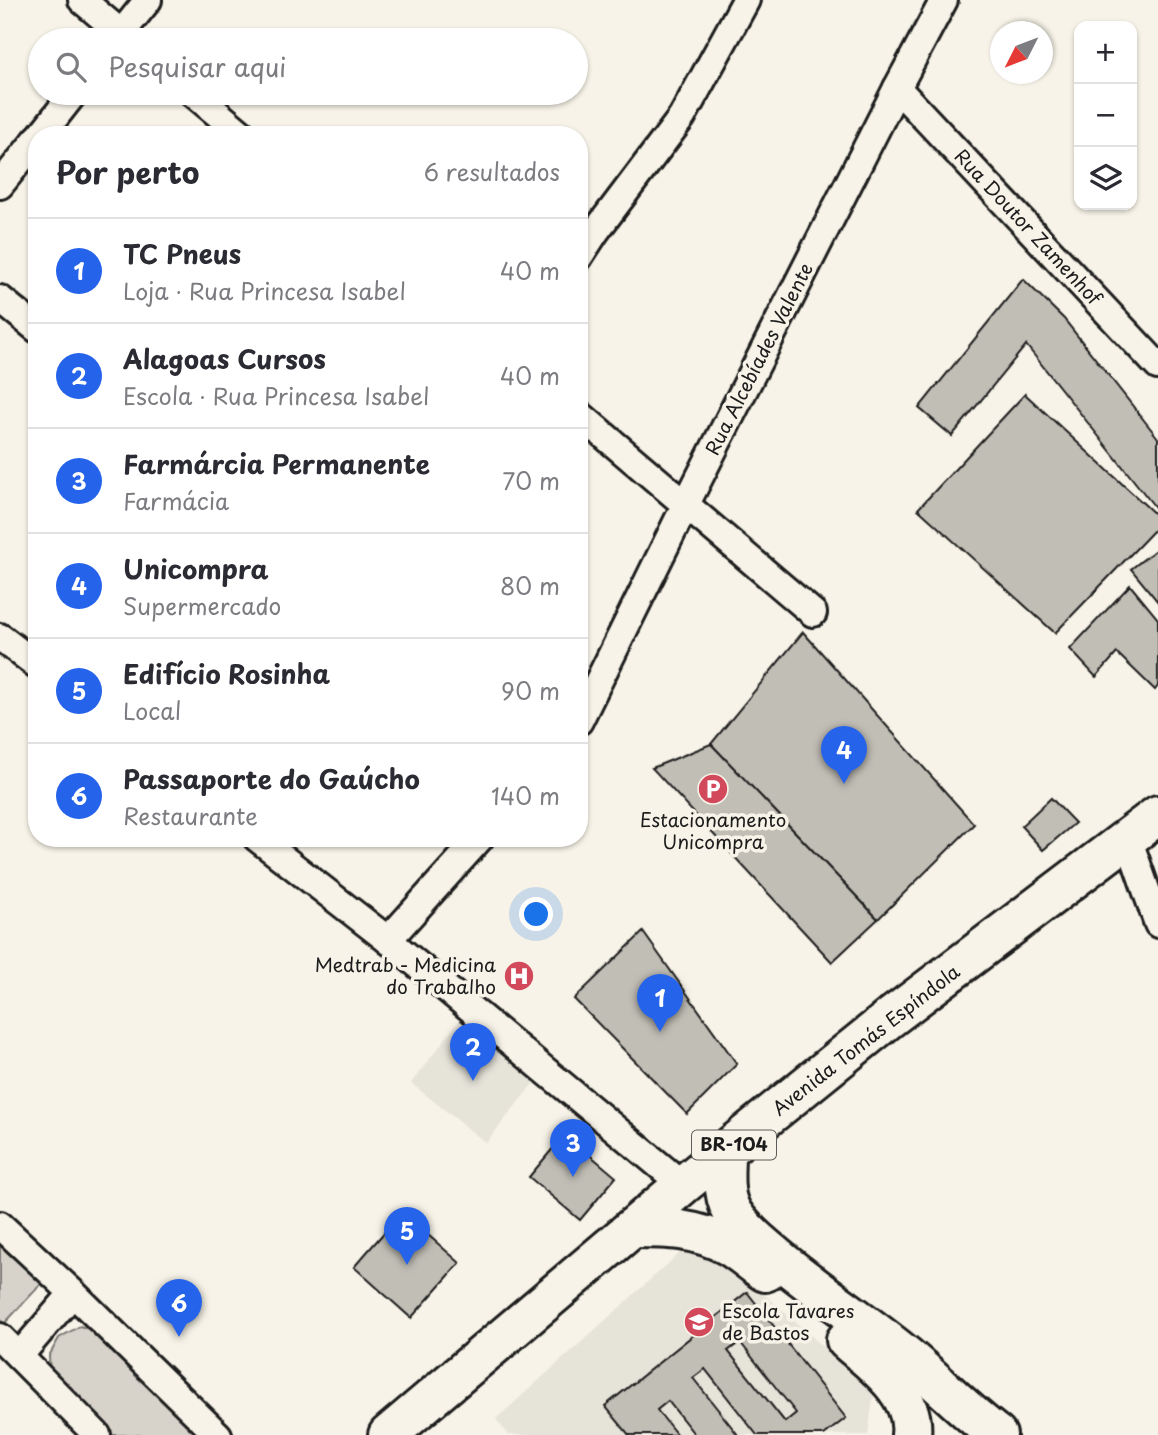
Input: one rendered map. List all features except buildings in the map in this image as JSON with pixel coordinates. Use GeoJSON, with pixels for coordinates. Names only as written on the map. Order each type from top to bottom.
{"type":"FeatureCollection","features":[{"type":"Feature","properties":{"kind":"highway","name":"Avenida Tomás Espíndola"},"geometry":{"type":"LineString","coordinates":[[388,1435],[682,1185],[890,1018],[1158,815]]}},
{"type":"Feature","properties":{"kind":"highway"},"geometry":{"type":"LineString","coordinates":[[725,1152],[726,1200],[748,1233],[786,1266],[904,1355],[984,1425]]}},
{"type":"Feature","properties":{"kind":"highway"},"geometry":{"type":"LineString","coordinates":[[632,1228],[670,1228],[697,1232],[729,1246],[883,1372],[902,1396],[912,1426],[911,1435]]}},
{"type":"Feature","properties":{"kind":"highway"},"geometry":{"type":"LineString","coordinates":[[929,1435],[937,1426],[984,1425]]}},
{"type":"Feature","properties":{"kind":"street"},"geometry":{"type":"LineString","coordinates":[[82,0],[111,28]]}},
{"type":"Feature","properties":{"kind":"street"},"geometry":{"type":"LineString","coordinates":[[129,28],[148,0]]}},
{"type":"Feature","properties":{"kind":"street"},"geometry":{"type":"LineString","coordinates":[[588,243],[682,117],[746,0]]}},
{"type":"Feature","properties":{"kind":"street","name":"Rua Alcebíades Valente"},"geometry":{"type":"LineString","coordinates":[[588,703],[686,504],[944,0]]}},
{"type":"Feature","properties":{"kind":"street","name":"Rua Doutor Zamenhof"},"geometry":{"type":"LineString","coordinates":[[897,88],[1158,366]]}},
{"type":"Feature","properties":{"kind":"street"},"geometry":{"type":"LineString","coordinates":[[48,126],[65,105]]}},
{"type":"Feature","properties":{"kind":"street"},"geometry":{"type":"LineString","coordinates":[[207,105],[232,126]]}},
{"type":"Feature","properties":{"kind":"street"},"geometry":{"type":"LineString","coordinates":[[0,185],[28,150]]}},
{"type":"Feature","properties":{"kind":"street"},"geometry":{"type":"LineString","coordinates":[[0,299],[28,321]]}},
{"type":"Feature","properties":{"kind":"street"},"geometry":{"type":"LineString","coordinates":[[588,422],[813,613]]}},
{"type":"Feature","properties":{"kind":"street"},"geometry":{"type":"LineString","coordinates":[[0,636],[28,658]]}},
{"type":"Feature","properties":{"kind":"street"},"geometry":{"type":"LineString","coordinates":[[1128,838],[1158,923]]}},
{"type":"Feature","properties":{"kind":"street"},"geometry":{"type":"LineString","coordinates":[[269,847],[388,940],[682,1185]]}},
{"type":"Feature","properties":{"kind":"street"},"geometry":{"type":"LineString","coordinates":[[388,940],[472,847]]}},
{"type":"Feature","properties":{"kind":"street"},"geometry":{"type":"LineString","coordinates":[[0,1225],[218,1435]]}},
{"type":"Feature","properties":{"kind":"street"},"geometry":{"type":"LineString","coordinates":[[19,1356],[73,1293]]}},
{"type":"Feature","properties":{"kind":"street"},"geometry":{"type":"LineString","coordinates":[[0,1337],[97,1435]]}},
{"type":"Feature","properties":{"kind":"shaded area"},"geometry":{"type":"Polygon","coordinates":[[[460,1020],[536,1080],[486,1143],[411,1083],[460,1020]]]}},
{"type":"Feature","properties":{"kind":"shaded area"},"geometry":{"type":"Polygon","coordinates":[[[0,1242],[43,1282],[4,1324],[0,1320],[0,1242]]]}},
{"type":"Feature","properties":{"kind":"shaded area","name":"Escola Tavares de Bastos"},"geometry":{"type":"Polygon","coordinates":[[[681,1252],[718,1253],[874,1392],[868,1435],[508,1435],[496,1419],[681,1252]]]}},
{"type":"Feature","properties":{"kind":"shaded area"},"geometry":{"type":"Polygon","coordinates":[[[80,1326],[99,1333],[203,1435],[108,1435],[50,1376],[49,1356],[59,1338],[80,1326]]]}},
{"type":"Feature","properties":{"kind":"place","name":"Unicompra"},"geometry":{"type":"Point","coordinates":[844,784]}},
{"type":"Feature","properties":{"kind":"place","name":"Estacionamento Unicompra"},"geometry":{"type":"Point","coordinates":[713,789]}},
{"type":"Feature","properties":{"kind":"place","name":"Medtrab - Medicina do Trabalho"},"geometry":{"type":"Point","coordinates":[519,976]}},
{"type":"Feature","properties":{"kind":"place","name":"TC Pneus"},"geometry":{"type":"Point","coordinates":[660,1032]}},
{"type":"Feature","properties":{"kind":"place","name":"Alagoas Cursos"},"geometry":{"type":"Point","coordinates":[473,1081]}},
{"type":"Feature","properties":{"kind":"place","name":"Farmárcia Permanente"},"geometry":{"type":"Point","coordinates":[573,1177]}},
{"type":"Feature","properties":{"kind":"place","name":"Edifício Rosinha"},"geometry":{"type":"Point","coordinates":[407,1265]}},
{"type":"Feature","properties":{"kind":"place","name":"Escola Tavares de Bastos"},"geometry":{"type":"Point","coordinates":[699,1322]}},
{"type":"Feature","properties":{"kind":"place","name":"Passaporte do Gaúcho"},"geometry":{"type":"Point","coordinates":[179,1337]}}]}
